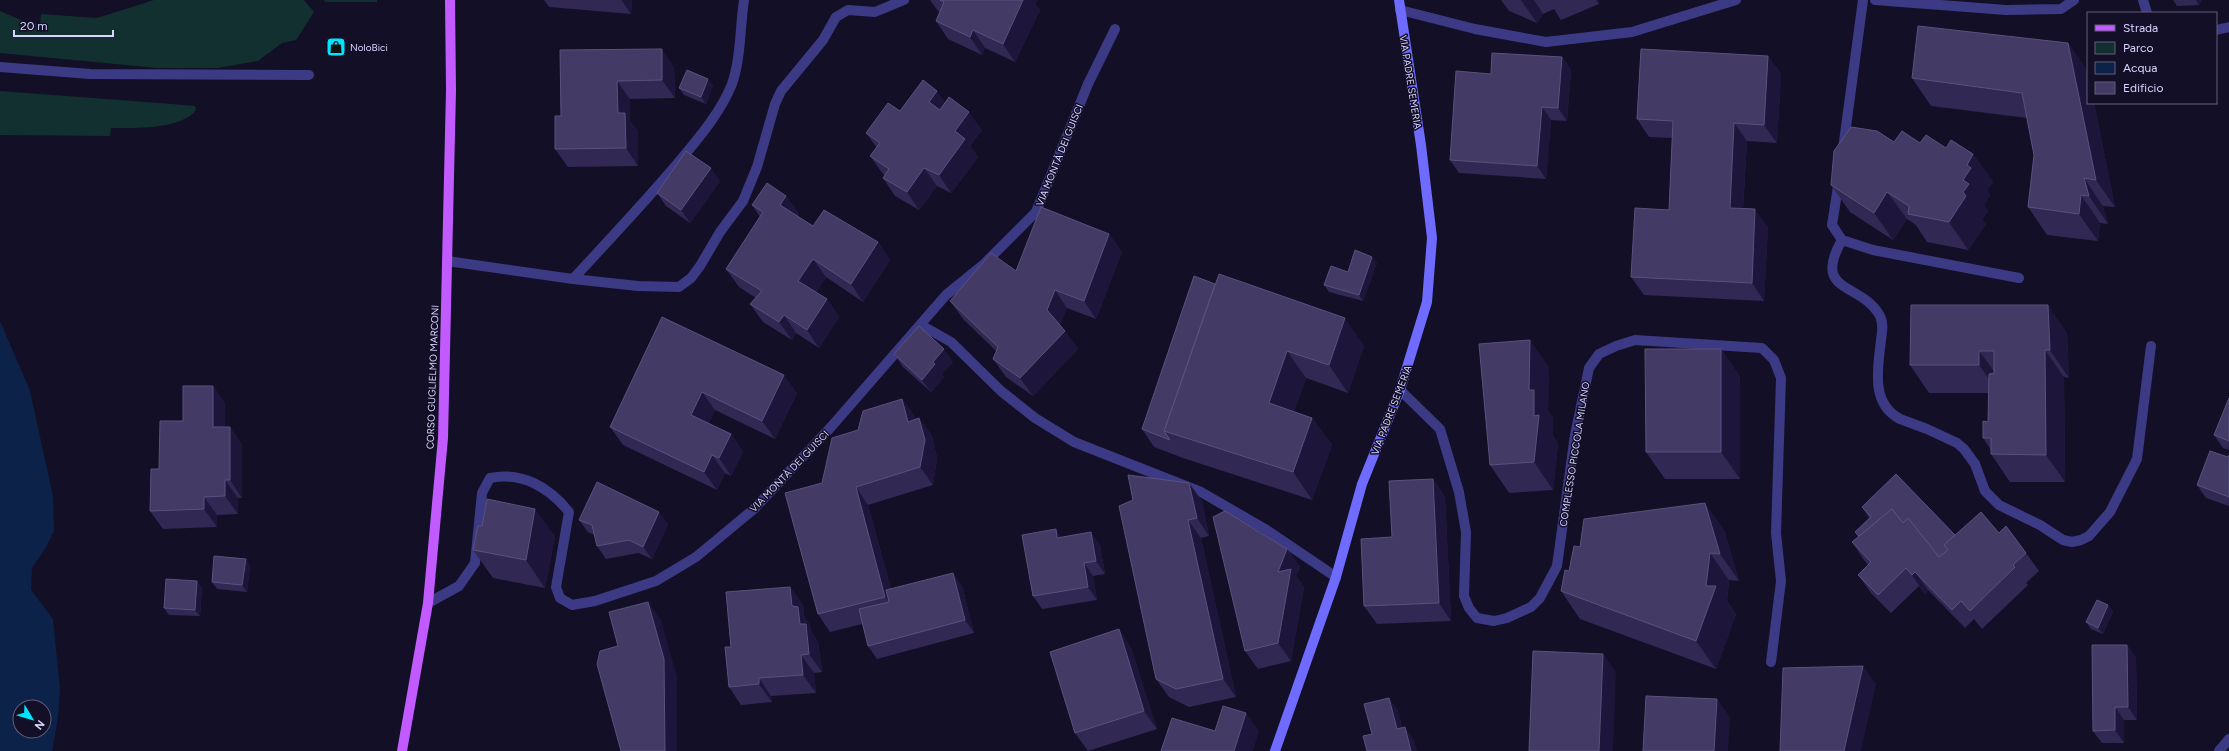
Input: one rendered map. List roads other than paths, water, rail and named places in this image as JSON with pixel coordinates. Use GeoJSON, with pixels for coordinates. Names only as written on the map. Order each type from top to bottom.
{"type":"FeatureCollection","features":[{"type":"Feature","properties":{"kind":"main road","name":"CORSO GUGLIELMO MARCONI"},"geometry":{"type":"LineString","coordinates":[[402,751],[428,603],[443,438],[451,90],[450,0]]}},
{"type":"Feature","properties":{"kind":"main road","name":"VIA PADRE SEMERIA"},"geometry":{"type":"LineString","coordinates":[[1275,751],[1336,577],[1362,484],[1400,390],[1427,302],[1432,238],[1421,145],[1400,5]]}},
{"type":"Feature","properties":{"kind":"street"},"geometry":{"type":"LineString","coordinates":[[574,279],[655,190],[694,144],[719,109],[732,84],[738,53],[744,0]]}},
{"type":"Feature","properties":{"kind":"street"},"geometry":{"type":"LineString","coordinates":[[447,261],[574,279],[638,286],[680,287],[691,278],[720,232],[743,201],[757,167],[775,104],[781,91],[824,40],[836,18],[848,10],[875,12],[904,0]]}},
{"type":"Feature","properties":{"kind":"street","name":"VIA PADRE SEMERIA"},"geometry":{"type":"LineString","coordinates":[[1400,5],[1475,29],[1546,42],[1632,32],[1736,0]]}},
{"type":"Feature","properties":{"kind":"street"},"geometry":{"type":"LineString","coordinates":[[1863,0],[1832,226],[1842,240],[1872,250],[2019,278]]}},
{"type":"Feature","properties":{"kind":"street"},"geometry":{"type":"LineString","coordinates":[[1875,0],[2006,10],[2061,9],[2073,3],[2074,0]]}},
{"type":"Feature","properties":{"kind":"street"},"geometry":{"type":"LineString","coordinates":[[2143,0],[2147,12]]}},
{"type":"Feature","properties":{"kind":"street"},"geometry":{"type":"LineString","coordinates":[[2217,30],[2229,27]]}},
{"type":"Feature","properties":{"kind":"street","name":"VIA MONTÀ DEI GUISCI"},"geometry":{"type":"LineString","coordinates":[[428,603],[459,586],[475,563],[482,493],[490,478],[499,476],[531,480],[556,496],[569,512],[556,587],[560,598],[572,605],[595,601],[656,581],[696,557],[754,509],[831,427],[946,295],[983,265],[1036,212],[1088,84],[1115,29]]}},
{"type":"Feature","properties":{"kind":"street"},"geometry":{"type":"LineString","coordinates":[[0,67],[90,74],[309,75]]}},
{"type":"Feature","properties":{"kind":"street"},"geometry":{"type":"LineString","coordinates":[[1842,240],[1832,257],[1833,275],[1840,283],[1874,308],[1883,325],[1876,380],[1885,408],[1892,415],[1900,419],[1957,443],[1970,456],[1985,491],[1998,505],[2040,525],[2063,540],[2072,542],[2081,540],[2089,536],[2096,529],[2110,512],[2137,459],[2151,346]]}},
{"type":"Feature","properties":{"kind":"street"},"geometry":{"type":"LineString","coordinates":[[921,325],[951,342],[1001,391],[1035,418],[1074,442],[1201,492],[1265,529],[1336,577]]}},
{"type":"Feature","properties":{"kind":"street","name":"COMPLESSO PICCOLA MILANO"},"geometry":{"type":"LineString","coordinates":[[1400,390],[1440,429],[1459,492],[1466,532],[1464,596],[1477,618],[1494,621],[1507,618],[1531,607],[1540,598],[1557,566],[1576,435],[1588,368],[1599,354],[1616,346],[1635,340],[1762,348],[1774,360],[1781,378],[1776,533],[1781,581],[1771,662]]}},
{"type":"Feature","properties":{"kind":"street"},"geometry":{"type":"LineString","coordinates":[[2219,751],[2229,739]]}},
{"type":"Feature","properties":{"kind":"water"},"geometry":{"type":"Polygon","coordinates":[[[0,321],[30,391],[53,496],[54,531],[45,549],[32,568],[31,590],[53,619],[60,689],[58,718],[52,751],[0,751],[0,321]]]}},
{"type":"Feature","properties":{"kind":"place","name":"NoloBici"},"geometry":{"type":"Point","coordinates":[336,47]}}]}
